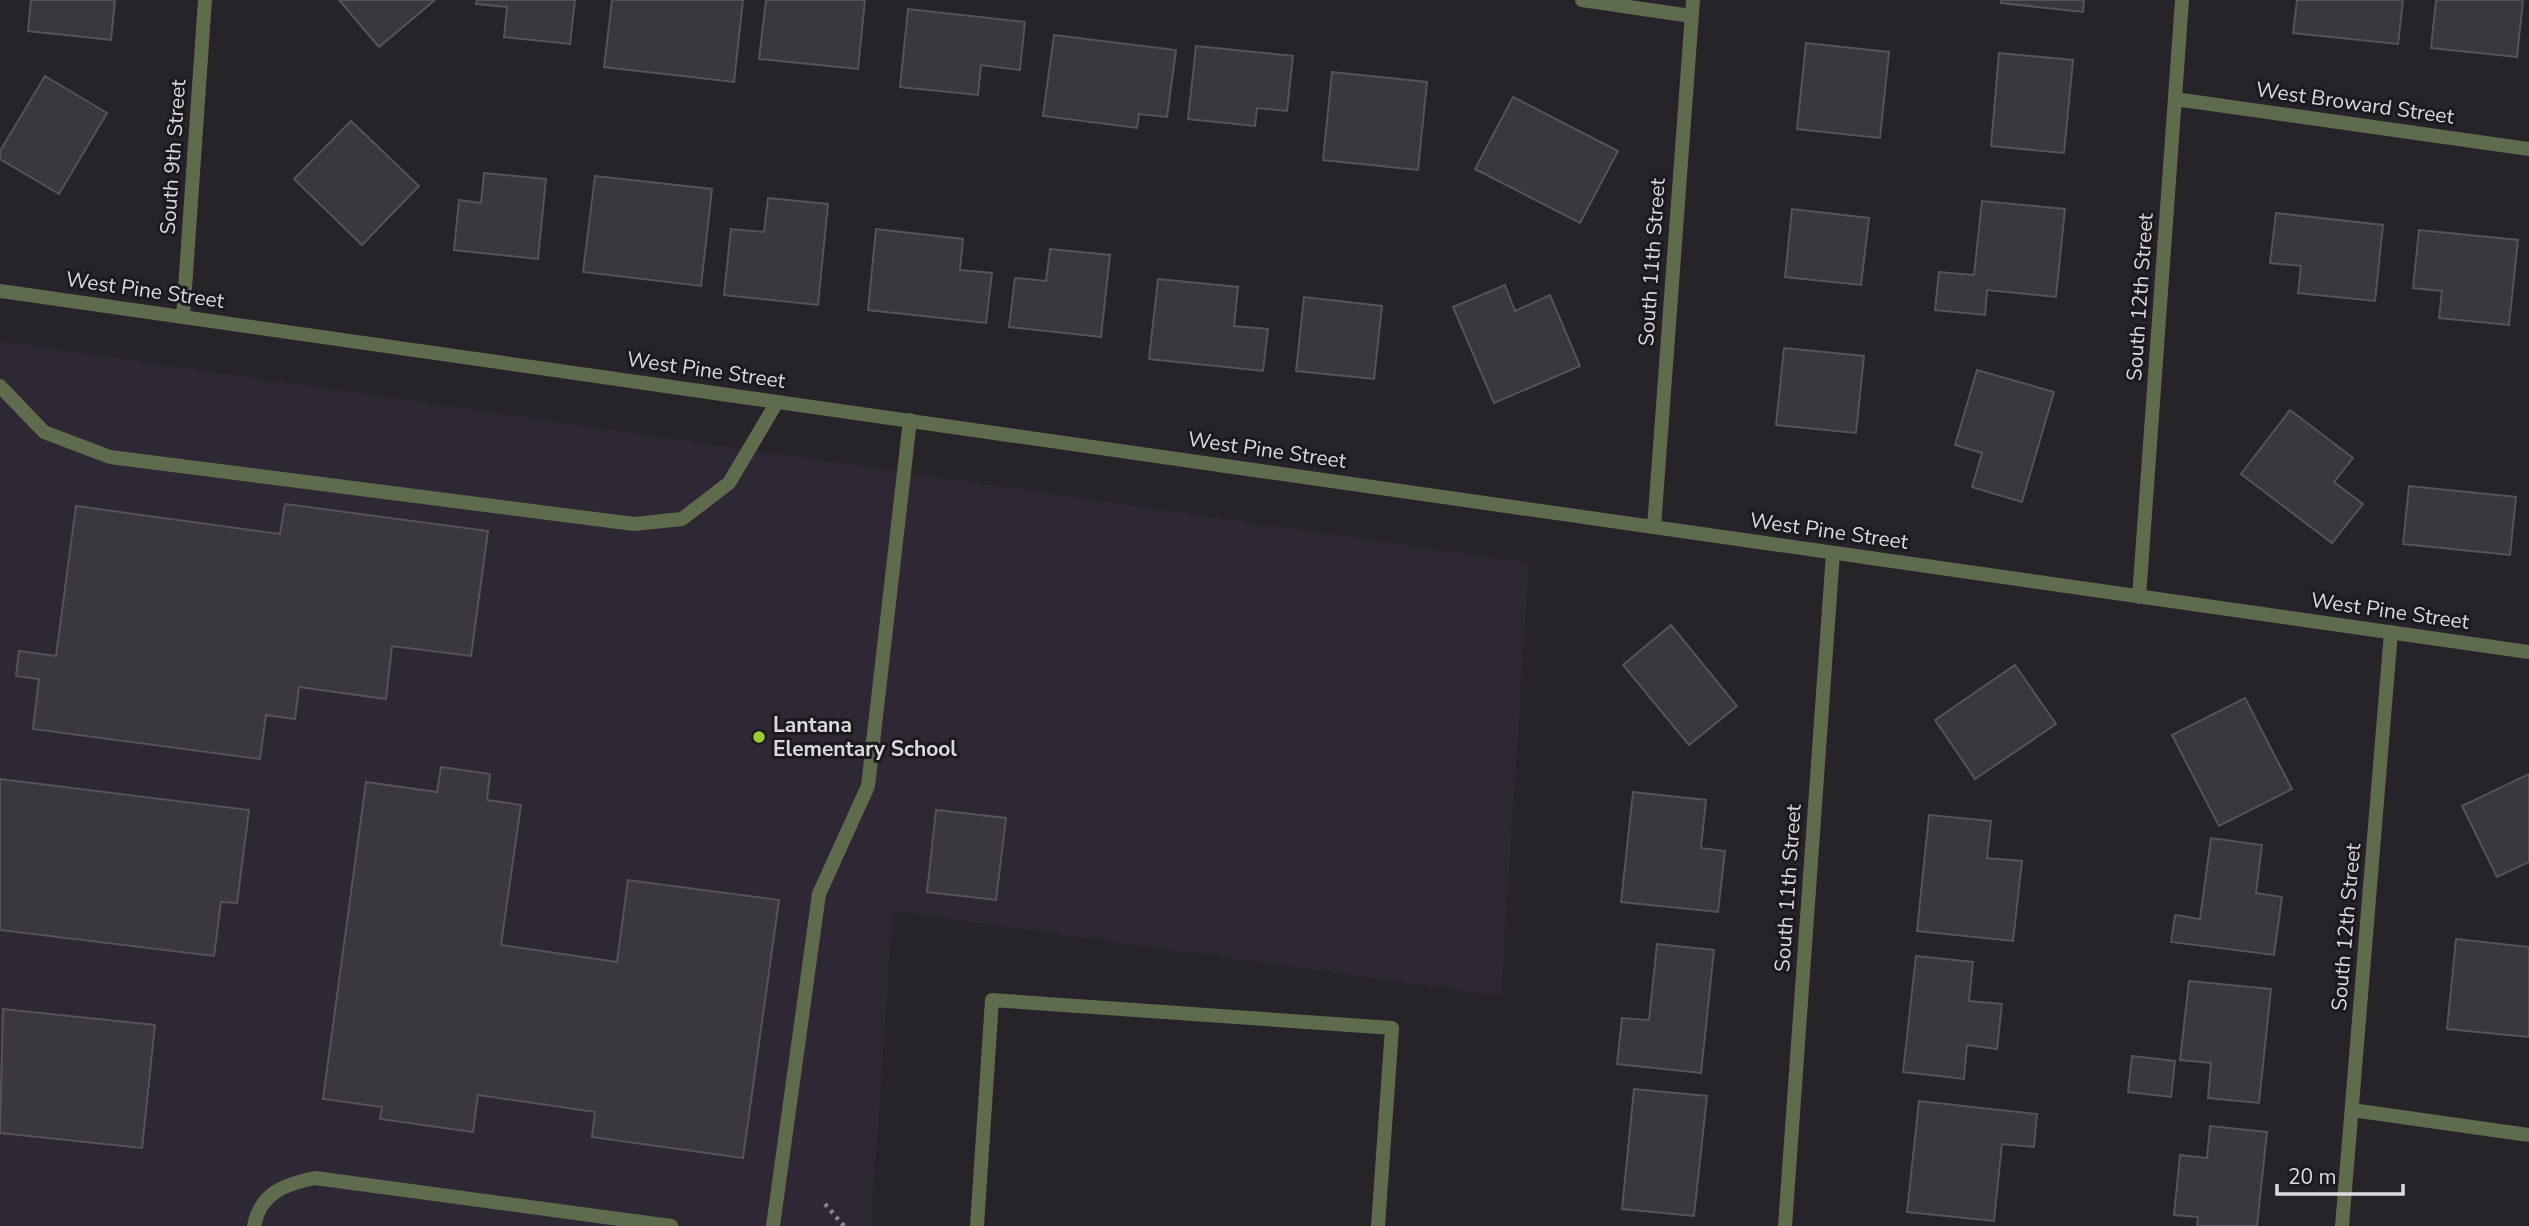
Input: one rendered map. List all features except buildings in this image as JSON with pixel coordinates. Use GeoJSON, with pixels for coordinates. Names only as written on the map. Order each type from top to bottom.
{"type":"FeatureCollection","features":[{"type":"Feature","properties":{"kind":"street","name":"South 9th Street"},"geometry":{"type":"LineString","coordinates":[[183,317],[205,0]]}},
{"type":"Feature","properties":{"kind":"street"},"geometry":{"type":"LineString","coordinates":[[1582,0],[1691,16]]}},
{"type":"Feature","properties":{"kind":"street","name":"South 11th Street"},"geometry":{"type":"LineString","coordinates":[[1654,527],[1693,0]]}},
{"type":"Feature","properties":{"kind":"street","name":"South 12th Street"},"geometry":{"type":"LineString","coordinates":[[2139,597],[2182,0]]}},
{"type":"Feature","properties":{"kind":"street","name":"West Broward Street"},"geometry":{"type":"LineString","coordinates":[[2175,99],[2529,149]]}},
{"type":"Feature","properties":{"kind":"street","name":"West Pine Street"},"geometry":{"type":"LineString","coordinates":[[0,290],[2529,652]]}},
{"type":"Feature","properties":{"kind":"street"},"geometry":{"type":"LineString","coordinates":[[0,386],[44,432],[110,457],[634,524],[682,519],[729,483],[777,402]]}},
{"type":"Feature","properties":{"kind":"street"},"geometry":{"type":"LineString","coordinates":[[773,1226],[819,894],[868,786],[909,421]]}},
{"type":"Feature","properties":{"kind":"street","name":"South 11th Street"},"geometry":{"type":"LineString","coordinates":[[1785,1226],[1833,553]]}},
{"type":"Feature","properties":{"kind":"street","name":"South 12th Street"},"geometry":{"type":"LineString","coordinates":[[2342,1226],[2391,632]]}},
{"type":"Feature","properties":{"kind":"street"},"geometry":{"type":"LineString","coordinates":[[977,1226],[992,1000],[1392,1028],[1378,1226]]}},
{"type":"Feature","properties":{"kind":"street"},"geometry":{"type":"LineString","coordinates":[[2352,1110],[2529,1135]]}},
{"type":"Feature","properties":{"kind":"street"},"geometry":{"type":"LineString","coordinates":[[254,1226],[257,1213],[267,1197],[287,1184],[314,1178],[671,1226]]}},
{"type":"Feature","properties":{"kind":"path"},"geometry":{"type":"LineString","coordinates":[[825,1204],[844,1226]]}},
{"type":"Feature","properties":{"kind":"shaded area","name":"Lantana Elementary School"},"geometry":{"type":"Polygon","coordinates":[[[0,341],[1529,563],[1501,996],[893,911],[871,1226],[0,1226],[0,341]]]}},
{"type":"Feature","properties":{"kind":"place","name":"Lantana Elementary School"},"geometry":{"type":"Point","coordinates":[759,737]}}]}
